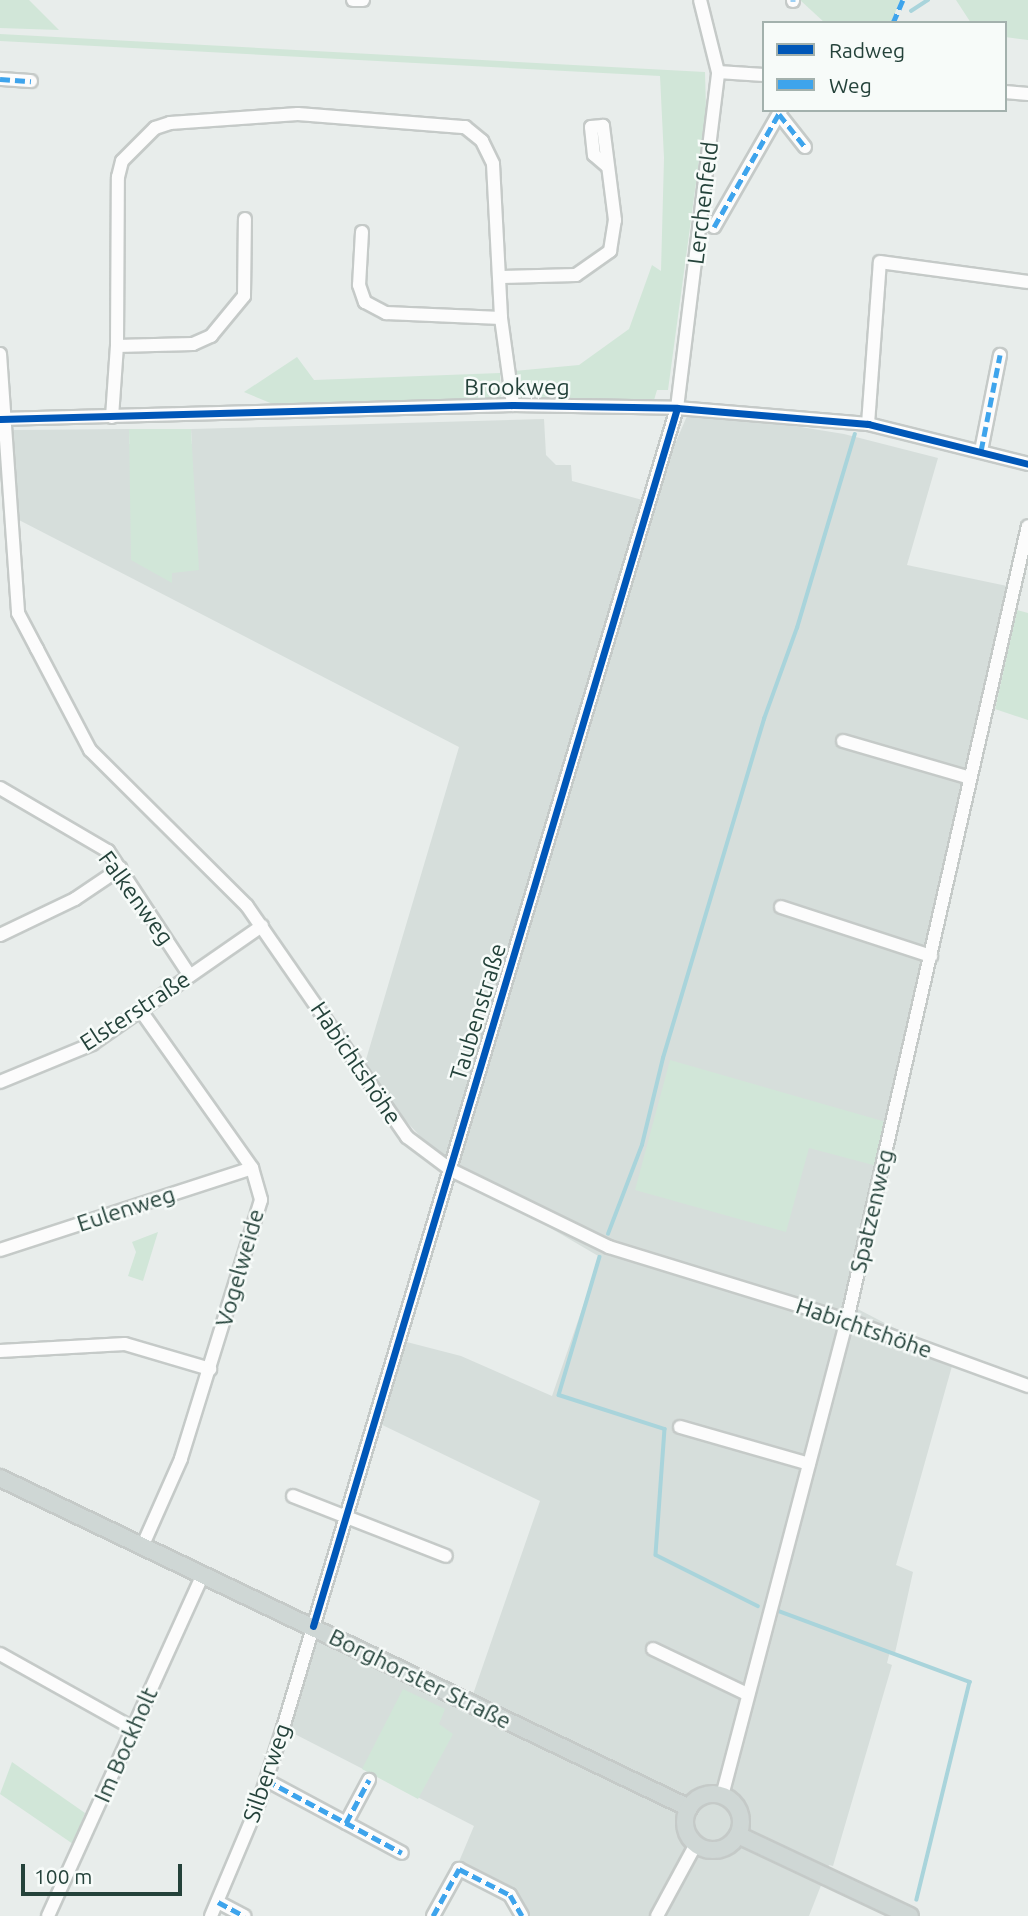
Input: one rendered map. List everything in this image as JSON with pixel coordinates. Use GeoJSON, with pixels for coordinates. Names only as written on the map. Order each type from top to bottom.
{"type":"FeatureCollection","features":[{"type":"Feature","properties":{"kind":"main road","name":"Borghorster Straße"},"geometry":{"type":"LineString","coordinates":[[0,1478],[688,1808]]}},
{"type":"Feature","properties":{"kind":"main road"},"geometry":{"type":"LineString","coordinates":[[703,1796],[722,1796],[740,1815],[738,1835],[720,1849],[696,1844],[685,1824],[688,1808],[703,1796]]}},
{"type":"Feature","properties":{"kind":"main road"},"geometry":{"type":"LineString","coordinates":[[738,1835],[910,1916]]}},
{"type":"Feature","properties":{"kind":"street"},"geometry":{"type":"LineString","coordinates":[[352,0],[363,0]]}},
{"type":"Feature","properties":{"kind":"street","name":"Lerchenfeld"},"geometry":{"type":"LineString","coordinates":[[677,408],[718,72],[700,0]]}},
{"type":"Feature","properties":{"kind":"street"},"geometry":{"type":"LineString","coordinates":[[718,72],[762,75]]}},
{"type":"Feature","properties":{"kind":"street"},"geometry":{"type":"LineString","coordinates":[[0,79],[31,80]]}},
{"type":"Feature","properties":{"kind":"street"},"geometry":{"type":"LineString","coordinates":[[1007,92],[1028,94]]}},
{"type":"Feature","properties":{"kind":"street"},"geometry":{"type":"LineString","coordinates":[[714,227],[780,112],[804,146]]}},
{"type":"Feature","properties":{"kind":"street"},"geometry":{"type":"LineString","coordinates":[[112,417],[117,346],[118,177],[122,161],[155,128],[170,123],[298,114],[465,127],[482,141],[492,158],[502,277],[501,318],[513,405]]}},
{"type":"Feature","properties":{"kind":"street"},"geometry":{"type":"LineString","coordinates":[[502,277],[576,275],[610,251],[615,220],[606,165]]}},
{"type":"Feature","properties":{"kind":"street"},"geometry":{"type":"LineString","coordinates":[[117,346],[193,344],[211,335],[244,296],[245,219]]}},
{"type":"Feature","properties":{"kind":"street"},"geometry":{"type":"LineString","coordinates":[[362,232],[359,285],[365,302],[386,313],[501,318]]}},
{"type":"Feature","properties":{"kind":"street"},"geometry":{"type":"LineString","coordinates":[[868,424],[880,262],[1028,282]]}},
{"type":"Feature","properties":{"kind":"street","name":"Habichtshöhe"},"geometry":{"type":"LineString","coordinates":[[0,354],[18,613],[90,750],[262,926],[407,1137],[451,1170],[609,1247],[847,1321],[1028,1386]]}},
{"type":"Feature","properties":{"kind":"street"},"geometry":{"type":"LineString","coordinates":[[981,451],[1000,355]]}},
{"type":"Feature","properties":{"kind":"street","name":"Brookweg"},"geometry":{"type":"LineString","coordinates":[[4,419],[513,405],[677,408],[868,424],[1028,464]]}},
{"type":"Feature","properties":{"kind":"street","name":"Taubenstraße"},"geometry":{"type":"LineString","coordinates":[[313,1626],[677,408]]}},
{"type":"Feature","properties":{"kind":"street","name":"Spatzenweg"},"geometry":{"type":"LineString","coordinates":[[722,1796],[847,1321],[1028,526]]}},
{"type":"Feature","properties":{"kind":"street"},"geometry":{"type":"LineString","coordinates":[[844,741],[970,778]]}},
{"type":"Feature","properties":{"kind":"street","name":"Falkenweg"},"geometry":{"type":"LineString","coordinates":[[0,788],[108,851],[190,976]]}},
{"type":"Feature","properties":{"kind":"street"},"geometry":{"type":"LineString","coordinates":[[0,936],[75,899],[121,868]]}},
{"type":"Feature","properties":{"kind":"street"},"geometry":{"type":"LineString","coordinates":[[781,907],[930,956]]}},
{"type":"Feature","properties":{"kind":"street","name":"Elsterstraße"},"geometry":{"type":"LineString","coordinates":[[0,1082],[92,1044],[262,926]]}},
{"type":"Feature","properties":{"kind":"street","name":"Vogelweide"},"geometry":{"type":"LineString","coordinates":[[141,1011],[252,1168],[261,1200],[181,1459],[142,1547]]}},
{"type":"Feature","properties":{"kind":"street","name":"Eulenweg"},"geometry":{"type":"LineString","coordinates":[[0,1250],[252,1168]]}},
{"type":"Feature","properties":{"kind":"street"},"geometry":{"type":"LineString","coordinates":[[0,1351],[125,1344],[210,1370]]}},
{"type":"Feature","properties":{"kind":"street"},"geometry":{"type":"LineString","coordinates":[[680,1427],[809,1464]]}},
{"type":"Feature","properties":{"kind":"street"},"geometry":{"type":"LineString","coordinates":[[293,1496],[446,1556]]}},
{"type":"Feature","properties":{"kind":"street","name":"Im Bockholt"},"geometry":{"type":"LineString","coordinates":[[48,1916],[203,1574]]}},
{"type":"Feature","properties":{"kind":"street","name":"Silberweg"},"geometry":{"type":"LineString","coordinates":[[211,1916],[266,1780],[313,1626]]}},
{"type":"Feature","properties":{"kind":"street"},"geometry":{"type":"LineString","coordinates":[[653,1649],[747,1694]]}},
{"type":"Feature","properties":{"kind":"street"},"geometry":{"type":"LineString","coordinates":[[0,1654],[134,1729]]}},
{"type":"Feature","properties":{"kind":"street"},"geometry":{"type":"LineString","coordinates":[[266,1780],[402,1853]]}},
{"type":"Feature","properties":{"kind":"street"},"geometry":{"type":"LineString","coordinates":[[346,1823],[369,1780]]}},
{"type":"Feature","properties":{"kind":"street"},"geometry":{"type":"LineString","coordinates":[[657,1916],[696,1844]]}},
{"type":"Feature","properties":{"kind":"street"},"geometry":{"type":"LineString","coordinates":[[433,1916],[459,1870],[510,1895],[522,1916]]}},
{"type":"Feature","properties":{"kind":"street"},"geometry":{"type":"LineString","coordinates":[[218,1902],[244,1916]]}},
{"type":"Feature","properties":{"kind":"shaded area"},"geometry":{"type":"Polygon","coordinates":[[[690,409],[844,434],[938,458],[907,565],[1007,586],[1004,599],[1010,602],[850,1305],[954,1359],[896,1565],[913,1572],[895,1653],[890,1651],[887,1663],[892,1665],[833,1866],[829,1865],[809,1916],[530,1916],[525,1904],[458,1864],[474,1826],[283,1728],[313,1626],[470,1703],[540,1501],[374,1421],[399,1340],[461,1356],[552,1396],[600,1257],[451,1170],[362,1073],[459,747],[17,519],[15,471],[8,444],[14,444],[14,430],[129,429],[129,444],[192,444],[191,429],[544,419],[546,455],[556,465],[571,465],[572,481],[650,502],[690,409]]]}},
{"type":"Feature","properties":{"kind":"green space"},"geometry":{"type":"Polygon","coordinates":[[[0,0],[29,0],[59,30],[0,28],[0,0]]]}},
{"type":"Feature","properties":{"kind":"green space"},"geometry":{"type":"Polygon","coordinates":[[[800,0],[900,0],[892,21],[823,21],[800,0]]]}},
{"type":"Feature","properties":{"kind":"green space"},"geometry":{"type":"Polygon","coordinates":[[[956,0],[1028,0],[1028,40],[1007,37],[1007,21],[970,21],[956,0]]]}},
{"type":"Feature","properties":{"kind":"green space"},"geometry":{"type":"Polygon","coordinates":[[[0,34],[705,72],[706,109],[668,390],[657,390],[652,407],[513,405],[514,371],[579,365],[629,329],[652,265],[661,271],[664,158],[660,76],[0,41],[0,34]]]}},
{"type":"Feature","properties":{"kind":"green space"},"geometry":{"type":"Polygon","coordinates":[[[297,357],[314,380],[500,373],[501,406],[292,412],[244,392],[297,357]]]}},
{"type":"Feature","properties":{"kind":"green space"},"geometry":{"type":"Polygon","coordinates":[[[129,429],[191,429],[199,570],[172,573],[172,583],[131,560],[129,429]]]}},
{"type":"Feature","properties":{"kind":"green space"},"geometry":{"type":"Polygon","coordinates":[[[1017,610],[1028,613],[1028,720],[995,709],[1017,610]]]}},
{"type":"Feature","properties":{"kind":"green space"},"geometry":{"type":"Polygon","coordinates":[[[670,1060],[886,1122],[877,1166],[809,1148],[786,1232],[635,1190],[670,1060]]]}},
{"type":"Feature","properties":{"kind":"green space"},"geometry":{"type":"Polygon","coordinates":[[[158,1232],[143,1281],[128,1276],[136,1252],[132,1242],[158,1232]]]}},
{"type":"Feature","properties":{"kind":"green space"},"geometry":{"type":"Polygon","coordinates":[[[403,1689],[445,1709],[439,1724],[453,1734],[418,1799],[362,1769],[403,1689]]]}},
{"type":"Feature","properties":{"kind":"green space"},"geometry":{"type":"Polygon","coordinates":[[[12,1762],[85,1813],[73,1844],[0,1794],[12,1762]]]}},
{"type":"Feature","properties":{"kind":"waterway"},"geometry":{"type":"LineString","coordinates":[[911,11],[928,0]]}},
{"type":"Feature","properties":{"kind":"waterway"},"geometry":{"type":"LineString","coordinates":[[608,1234],[642,1145],[663,1058],[764,719],[797,628],[855,434]]}},
{"type":"Feature","properties":{"kind":"waterway"},"geometry":{"type":"LineString","coordinates":[[600,1257],[559,1395],[665,1429],[656,1555],[758,1606]]}},
{"type":"Feature","properties":{"kind":"waterway"},"geometry":{"type":"LineString","coordinates":[[773,1609],[970,1682],[917,1900]]}},
{"type":"Feature","properties":{"kind":"marked path"},"geometry":{"type":"LineString","coordinates":[[894,21],[903,0]]}},
{"type":"Feature","properties":{"kind":"marked path"},"geometry":{"type":"LineString","coordinates":[[0,79],[31,81]]}},
{"type":"Feature","properties":{"kind":"marked path"},"geometry":{"type":"LineString","coordinates":[[714,227],[780,112]]}},
{"type":"Feature","properties":{"kind":"marked path"},"geometry":{"type":"LineString","coordinates":[[779,114],[805,147]]}},
{"type":"Feature","properties":{"kind":"marked path"},"geometry":{"type":"LineString","coordinates":[[981,451],[1000,355]]}},
{"type":"Feature","properties":{"kind":"marked path"},"geometry":{"type":"LineString","coordinates":[[266,1780],[402,1853]]}},
{"type":"Feature","properties":{"kind":"marked path"},"geometry":{"type":"LineString","coordinates":[[346,1823],[369,1780]]}},
{"type":"Feature","properties":{"kind":"marked path"},"geometry":{"type":"LineString","coordinates":[[433,1916],[459,1869],[510,1895],[522,1916]]}},
{"type":"Feature","properties":{"kind":"marked path"},"geometry":{"type":"LineString","coordinates":[[218,1902],[244,1916]]}},
{"type":"Feature","properties":{"kind":"cycle path"},"geometry":{"type":"LineString","coordinates":[[0,419],[513,405],[677,408],[868,424],[1028,464]]}},
{"type":"Feature","properties":{"kind":"cycle path"},"geometry":{"type":"LineString","coordinates":[[313,1626],[677,408]]}}]}
